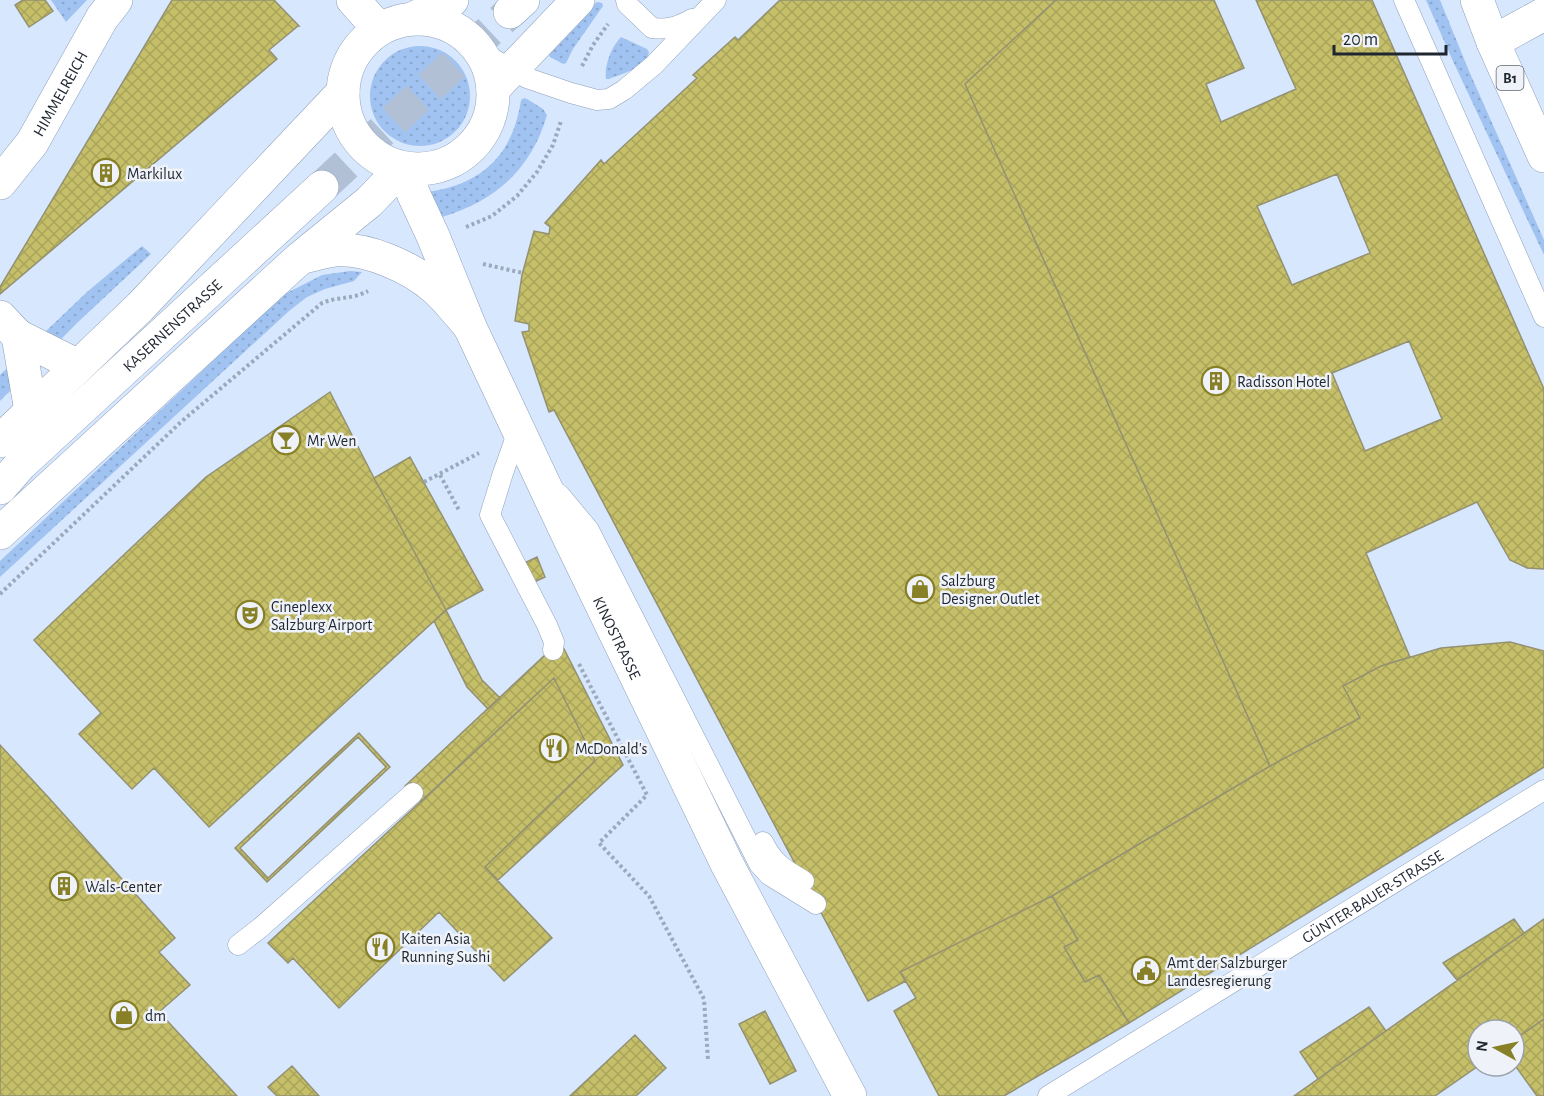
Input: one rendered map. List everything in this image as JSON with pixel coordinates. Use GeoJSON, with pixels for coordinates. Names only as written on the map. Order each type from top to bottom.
{"type":"FeatureCollection","features":[{"type":"Feature","properties":{"kind":"main road","name":"HIMMELREICH"},"geometry":{"type":"LineString","coordinates":[[0,183],[32,143],[102,18],[116,0]]}},
{"type":"Feature","properties":{"kind":"main road"},"geometry":{"type":"LineString","coordinates":[[353,0],[379,29]]}},
{"type":"Feature","properties":{"kind":"main road"},"geometry":{"type":"LineString","coordinates":[[452,0],[414,18],[379,29],[360,46],[348,68],[344,93],[346,113],[354,132],[367,148],[384,161],[404,169],[424,171],[442,165],[460,156],[475,143],[486,128],[503,79],[578,0]]}},
{"type":"Feature","properties":{"kind":"main road","name":"B1"},"geometry":{"type":"LineString","coordinates":[[1477,0],[1493,42],[1544,156]]}},
{"type":"Feature","properties":{"kind":"main road"},"geometry":{"type":"LineString","coordinates":[[1493,42],[1544,14]]}},
{"type":"Feature","properties":{"kind":"main road"},"geometry":{"type":"LineString","coordinates":[[414,18],[434,20],[452,26],[468,37],[481,52],[489,70],[503,79]]}},
{"type":"Feature","properties":{"kind":"main road"},"geometry":{"type":"LineString","coordinates":[[7,461],[31,411],[140,307],[344,93]]}},
{"type":"Feature","properties":{"kind":"main road"},"geometry":{"type":"LineString","coordinates":[[0,533],[298,259],[369,202],[404,169]]}},
{"type":"Feature","properties":{"kind":"main road","name":"KINOSTRASSE"},"geometry":{"type":"LineString","coordinates":[[404,169],[412,193],[433,236],[470,327],[622,650],[727,864],[850,1096]]}},
{"type":"Feature","properties":{"kind":"main road","name":"KASERNENSTRASSE"},"geometry":{"type":"LineString","coordinates":[[0,488],[7,461],[322,187]]}},
{"type":"Feature","properties":{"kind":"main road"},"geometry":{"type":"LineString","coordinates":[[298,259],[334,250],[369,253],[395,263],[435,288],[470,327]]}},
{"type":"Feature","properties":{"kind":"main road"},"geometry":{"type":"LineString","coordinates":[[9,326],[78,366]]}},
{"type":"Feature","properties":{"kind":"main road"},"geometry":{"type":"LineString","coordinates":[[9,326],[31,411]]}},
{"type":"Feature","properties":{"kind":"lane"},"geometry":{"type":"LineString","coordinates":[[1404,0],[1544,317]]}},
{"type":"Feature","properties":{"kind":"lane"},"geometry":{"type":"LineString","coordinates":[[626,2],[652,28],[664,29],[678,27],[709,7]]}},
{"type":"Feature","properties":{"kind":"lane"},"geometry":{"type":"LineString","coordinates":[[503,79],[526,78],[597,100],[609,99],[624,90],[654,65],[709,7]]}},
{"type":"Feature","properties":{"kind":"lane"},"geometry":{"type":"LineString","coordinates":[[518,431],[490,515],[547,625],[554,646]]}},
{"type":"Feature","properties":{"kind":"lane"},"geometry":{"type":"LineString","coordinates":[[533,461],[589,530],[609,547],[615,556],[770,856],[776,863],[804,881]]}},
{"type":"Feature","properties":{"kind":"lane"},"geometry":{"type":"LineString","coordinates":[[589,530],[759,864],[769,875],[816,904]]}},
{"type":"Feature","properties":{"kind":"lane","name":"GÜNTER-BAUER-STRASSE"},"geometry":{"type":"LineString","coordinates":[[1048,1096],[1544,790]]}},
{"type":"Feature","properties":{"kind":"lane"},"geometry":{"type":"LineString","coordinates":[[238,945],[413,793]]}},
{"type":"Feature","properties":{"kind":"path"},"geometry":{"type":"LineString","coordinates":[[468,236],[465,228],[492,216],[517,196],[537,172],[553,145],[571,93],[593,45],[626,2]]}},
{"type":"Feature","properties":{"kind":"path"},"geometry":{"type":"LineString","coordinates":[[477,262],[523,273]]}},
{"type":"Feature","properties":{"kind":"path"},"geometry":{"type":"LineString","coordinates":[[0,594],[182,421],[322,303],[332,299],[357,296],[374,288],[395,263]]}},
{"type":"Feature","properties":{"kind":"path"},"geometry":{"type":"LineString","coordinates":[[424,482],[518,431]]}},
{"type":"Feature","properties":{"kind":"path"},"geometry":{"type":"LineString","coordinates":[[440,475],[462,516]]}},
{"type":"Feature","properties":{"kind":"path"},"geometry":{"type":"LineString","coordinates":[[554,646],[570,648],[647,795],[599,843],[649,896],[704,999],[708,1060]]}},
{"type":"Feature","properties":{"kind":"shaded area"},"geometry":{"type":"Polygon","coordinates":[[[51,0],[87,0],[66,22],[51,0]]]}},
{"type":"Feature","properties":{"kind":"shaded area"},"geometry":{"type":"Polygon","coordinates":[[[1426,0],[1440,0],[1544,240],[1544,255],[1452,59],[1426,0]]]}},
{"type":"Feature","properties":{"kind":"shaded area"},"geometry":{"type":"Polygon","coordinates":[[[597,2],[602,3],[603,6],[566,63],[563,64],[550,57],[549,54],[578,19],[597,2]]]}},
{"type":"Feature","properties":{"kind":"shaded area"},"geometry":{"type":"Polygon","coordinates":[[[621,37],[647,49],[649,52],[647,58],[633,70],[606,79],[609,56],[621,37]]]}},
{"type":"Feature","properties":{"kind":"shaded area"},"geometry":{"type":"Polygon","coordinates":[[[420,46],[439,50],[455,61],[466,77],[470,96],[466,115],[455,131],[439,142],[420,146],[401,142],[385,131],[374,115],[370,96],[374,77],[385,61],[401,50],[420,46]]]}},
{"type":"Feature","properties":{"kind":"shaded area"},"geometry":{"type":"Polygon","coordinates":[[[524,98],[543,109],[547,115],[540,135],[521,167],[508,181],[479,202],[442,217],[428,192],[464,182],[492,164],[511,136],[521,100],[524,98]]]}},
{"type":"Feature","properties":{"kind":"shaded area"},"geometry":{"type":"Polygon","coordinates":[[[142,246],[151,254],[77,323],[0,401],[0,375],[87,292],[142,246]]]}},
{"type":"Feature","properties":{"kind":"shaded area"},"geometry":{"type":"Polygon","coordinates":[[[350,271],[362,272],[354,281],[307,297],[289,311],[0,577],[0,561],[283,295],[322,275],[350,271]]]}},
{"type":"Feature","properties":{"kind":"building"},"geometry":{"type":"Polygon","coordinates":[[[23,0],[45,0],[53,11],[29,27],[15,5],[23,0]]]}},
{"type":"Feature","properties":{"kind":"building","name":"Markilux"},"geometry":{"type":"Polygon","coordinates":[[[172,0],[274,0],[299,26],[269,50],[277,59],[0,294],[0,287],[172,0]]]}},
{"type":"Feature","properties":{"kind":"building","name":"Salzburg Designer Outlet"},"geometry":{"type":"Polygon","coordinates":[[[780,0],[1056,0],[965,84],[1270,766],[1052,896],[900,972],[906,981],[868,1001],[554,410],[549,412],[522,332],[529,331],[529,324],[515,321],[522,275],[534,231],[549,234],[550,227],[545,223],[601,160],[604,164],[697,78],[693,75],[735,37],[738,40],[780,0]]]}},
{"type":"Feature","properties":{"kind":"building","name":"Radisson Hotel"},"geometry":{"type":"Polygon","coordinates":[[[1056,0],[1214,0],[1244,68],[1206,84],[1221,122],[1296,89],[1256,0],[1372,0],[1544,389],[1544,569],[1527,568],[1510,560],[1477,502],[1366,553],[1410,657],[1381,666],[1343,686],[1360,718],[1270,766],[965,84],[1056,0]],[[1337,174],[1257,206],[1292,285],[1370,253],[1337,174]],[[1409,341],[1332,373],[1365,451],[1442,419],[1409,341]]]}},
{"type":"Feature","properties":{"kind":"building","name":"Cineplexx Salzburg Airport"},"geometry":{"type":"Polygon","coordinates":[[[330,392],[446,610],[209,827],[154,768],[132,789],[79,734],[101,713],[34,640],[206,477],[330,392]]]}},
{"type":"Feature","properties":{"kind":"building"},"geometry":{"type":"Polygon","coordinates":[[[410,457],[483,590],[446,610],[374,478],[410,457]]]}},
{"type":"Feature","properties":{"kind":"building"},"geometry":{"type":"Polygon","coordinates":[[[537,557],[545,577],[532,583],[522,564],[537,557]]]}},
{"type":"Feature","properties":{"kind":"building"},"geometry":{"type":"Polygon","coordinates":[[[446,610],[482,680],[500,698],[488,709],[467,687],[434,621],[446,610]]]}},
{"type":"Feature","properties":{"kind":"building"},"geometry":{"type":"Polygon","coordinates":[[[560,641],[623,765],[498,880],[485,867],[595,761],[554,678],[421,802],[405,786],[560,641]]]}},
{"type":"Feature","properties":{"kind":"building"},"geometry":{"type":"Polygon","coordinates":[[[1510,642],[1544,651],[1544,767],[1129,1023],[1099,975],[1085,982],[1064,947],[1078,940],[1052,896],[1270,766],[1360,718],[1343,686],[1381,666],[1441,648],[1510,642]]]}},
{"type":"Feature","properties":{"kind":"building"},"geometry":{"type":"Polygon","coordinates":[[[554,678],[595,761],[485,867],[552,938],[504,981],[439,912],[339,1008],[293,958],[288,963],[268,943],[554,678]]]}},
{"type":"Feature","properties":{"kind":"building"},"geometry":{"type":"Polygon","coordinates":[[[359,733],[390,767],[267,882],[235,848],[359,733]],[[358,737],[240,848],[268,878],[386,767],[358,737]]]}},
{"type":"Feature","properties":{"kind":"building","name":"Wals-Center"},"geometry":{"type":"Polygon","coordinates":[[[0,745],[175,938],[159,952],[190,985],[159,1012],[237,1096],[0,1096],[0,745]]]}},
{"type":"Feature","properties":{"kind":"building"},"geometry":{"type":"Polygon","coordinates":[[[1052,896],[1078,940],[1064,947],[1085,982],[1099,975],[1129,1023],[1004,1096],[939,1096],[894,1011],[916,998],[900,972],[1052,896]]]}},
{"type":"Feature","properties":{"kind":"building"},"geometry":{"type":"Polygon","coordinates":[[[1514,919],[1524,933],[1457,980],[1443,963],[1514,919]]]}},
{"type":"Feature","properties":{"kind":"building"},"geometry":{"type":"Polygon","coordinates":[[[1544,919],[1544,1019],[1526,1032],[1526,1018],[1466,1018],[1466,1074],[1435,1096],[1294,1096],[1544,919]]]}},
{"type":"Feature","properties":{"kind":"building"},"geometry":{"type":"Polygon","coordinates":[[[1369,1007],[1386,1031],[1318,1079],[1300,1052],[1369,1007]]]}},
{"type":"Feature","properties":{"kind":"building"},"geometry":{"type":"Polygon","coordinates":[[[765,1011],[796,1071],[770,1084],[739,1024],[765,1011]]]}},
{"type":"Feature","properties":{"kind":"building"},"geometry":{"type":"Polygon","coordinates":[[[1544,1019],[1544,1096],[1537,1096],[1524,1078],[1526,1078],[1526,1032],[1544,1019]]]}},
{"type":"Feature","properties":{"kind":"building"},"geometry":{"type":"Polygon","coordinates":[[[635,1035],[666,1068],[636,1096],[570,1096],[635,1035]]]}},
{"type":"Feature","properties":{"kind":"building"},"geometry":{"type":"Polygon","coordinates":[[[292,1066],[319,1096],[277,1096],[268,1087],[292,1066]]]}},
{"type":"Feature","properties":{"kind":"tunnel"},"geometry":{"type":"LineString","coordinates":[[322,187],[510,12]]}},
{"type":"Feature","properties":{"kind":"place","name":"Markilux"},"geometry":{"type":"Point","coordinates":[106,173]}},
{"type":"Feature","properties":{"kind":"place","name":"Radisson Hotel"},"geometry":{"type":"Point","coordinates":[1216,381]}},
{"type":"Feature","properties":{"kind":"place","name":"Mr Wen"},"geometry":{"type":"Point","coordinates":[286,440]}},
{"type":"Feature","properties":{"kind":"place","name":"Salzburg Designer Outlet"},"geometry":{"type":"Point","coordinates":[920,589]}},
{"type":"Feature","properties":{"kind":"place","name":"Cineplexx Salzburg Airport"},"geometry":{"type":"Point","coordinates":[250,615]}},
{"type":"Feature","properties":{"kind":"place","name":"McDonald's"},"geometry":{"type":"Point","coordinates":[554,748]}},
{"type":"Feature","properties":{"kind":"place","name":"Wals-Center"},"geometry":{"type":"Point","coordinates":[64,886]}},
{"type":"Feature","properties":{"kind":"place","name":"Kaiten Asia Running Sushi"},"geometry":{"type":"Point","coordinates":[380,947]}},
{"type":"Feature","properties":{"kind":"place","name":"Amt der Salzburger Landesregierung"},"geometry":{"type":"Point","coordinates":[1146,971]}},
{"type":"Feature","properties":{"kind":"place","name":"dm"},"geometry":{"type":"Point","coordinates":[124,1015]}}]}
